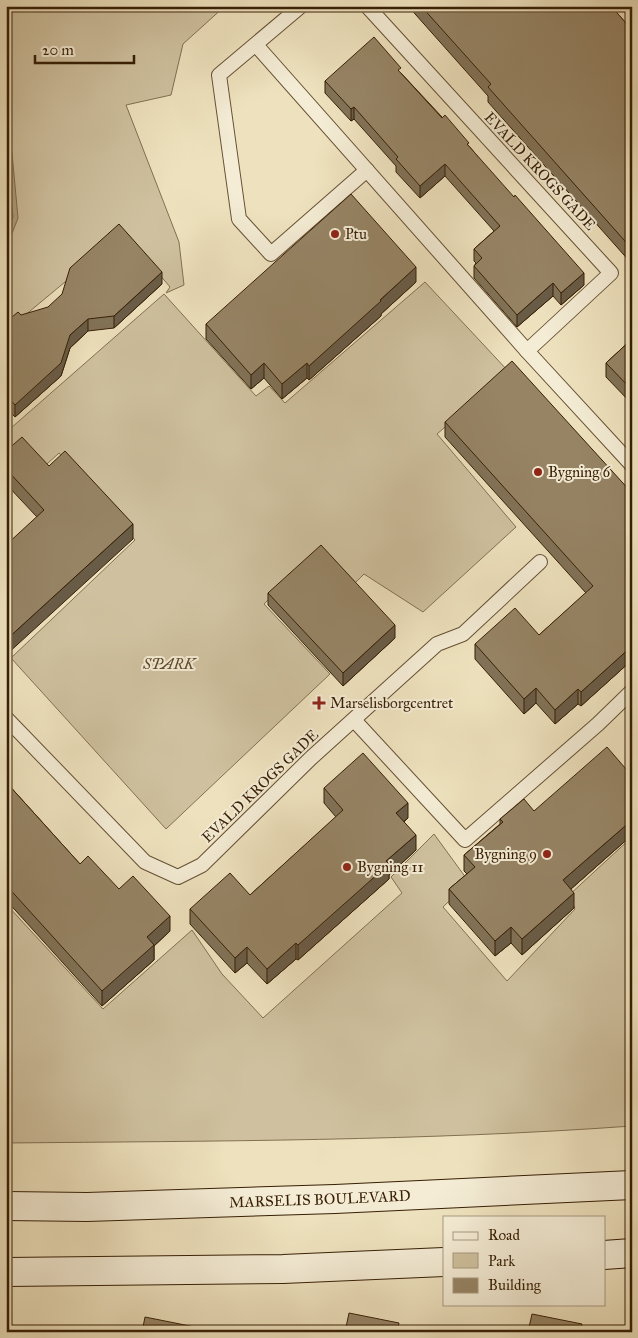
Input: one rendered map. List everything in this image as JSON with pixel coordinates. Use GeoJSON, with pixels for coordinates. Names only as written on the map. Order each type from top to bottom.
{"type":"FeatureCollection","features":[{"type":"Feature","properties":{"kind":"main road","name":"MARSELIS BOULEVARD"},"geometry":{"type":"LineString","coordinates":[[6,1206],[87,1207],[325,1199],[632,1185]]}},
{"type":"Feature","properties":{"kind":"main road"},"geometry":{"type":"LineString","coordinates":[[606,1255],[632,1253]]}},
{"type":"Feature","properties":{"kind":"main road"},"geometry":{"type":"LineString","coordinates":[[6,1272],[283,1270],[443,1262]]}},
{"type":"Feature","properties":{"kind":"lane"},"geometry":{"type":"LineString","coordinates":[[301,6],[219,75],[239,219],[271,254],[367,170]]}},
{"type":"Feature","properties":{"kind":"lane","name":"EVALD KROGS GADE"},"geometry":{"type":"LineString","coordinates":[[367,6],[611,273],[527,351]]}},
{"type":"Feature","properties":{"kind":"lane"},"geometry":{"type":"LineString","coordinates":[[256,45],[527,351],[632,465]]}},
{"type":"Feature","properties":{"kind":"lane","name":"EVALD KROGS GADE"},"geometry":{"type":"LineString","coordinates":[[6,718],[145,862],[178,877],[202,865],[311,758],[437,644],[463,634],[540,562]]}},
{"type":"Feature","properties":{"kind":"lane"},"geometry":{"type":"LineString","coordinates":[[354,720],[465,840],[598,724],[632,690]]}},
{"type":"Feature","properties":{"kind":"green space"},"geometry":{"type":"Polygon","coordinates":[[[6,6],[225,6],[183,44],[171,95],[126,105],[179,242],[184,285],[166,293],[170,287],[124,233],[6,331],[6,6]]]}},
{"type":"Feature","properties":{"kind":"green space","name":"SPARK"},"geometry":{"type":"Polygon","coordinates":[[[425,282],[509,372],[437,434],[516,527],[423,612],[364,574],[352,586],[318,551],[264,604],[330,674],[166,829],[11,658],[135,540],[59,453],[15,493],[6,483],[6,423],[11,428],[164,294],[256,396],[269,386],[285,403],[425,282]]]}},
{"type":"Feature","properties":{"kind":"green space"},"geometry":{"type":"Polygon","coordinates":[[[434,834],[469,882],[443,907],[507,981],[575,909],[568,896],[632,837],[632,1126],[476,1135],[241,1141],[6,1143],[6,904],[103,1009],[192,930],[222,974],[263,1018],[402,893],[391,877],[434,834]]]}},
{"type":"Feature","properties":{"kind":"water"},"geometry":{"type":"Polygon","coordinates":[[[6,145],[12,153],[18,218],[6,249],[6,145]]]}},
{"type":"Feature","properties":{"kind":"building"},"geometry":{"type":"Polygon","coordinates":[[[421,6],[611,6],[632,30],[632,249],[488,87],[491,84],[421,6]]]}},
{"type":"Feature","properties":{"kind":"building"},"geometry":{"type":"Polygon","coordinates":[[[374,37],[401,68],[398,70],[442,118],[445,115],[469,143],[467,144],[584,273],[561,293],[553,283],[517,315],[474,266],[482,258],[474,249],[500,226],[445,164],[420,186],[396,159],[398,157],[354,107],[351,109],[325,81],[374,37]]]}},
{"type":"Feature","properties":{"kind":"building"},"geometry":{"type":"Polygon","coordinates":[[[351,194],[416,267],[309,366],[307,363],[282,384],[264,363],[251,375],[206,324],[351,194]]]}},
{"type":"Feature","properties":{"kind":"building"},"geometry":{"type":"Polygon","coordinates":[[[119,224],[162,272],[114,316],[88,319],[70,335],[61,363],[15,405],[6,395],[6,322],[18,312],[21,315],[48,307],[62,294],[70,268],[119,224]]]}},
{"type":"Feature","properties":{"kind":"building"},"geometry":{"type":"Polygon","coordinates":[[[632,339],[632,390],[606,363],[632,339]]]}},
{"type":"Feature","properties":{"kind":"building"},"geometry":{"type":"Polygon","coordinates":[[[512,361],[632,493],[632,646],[581,692],[578,689],[555,710],[536,688],[524,699],[475,644],[515,608],[539,635],[593,586],[445,422],[512,361]]]}},
{"type":"Feature","properties":{"kind":"building"},"geometry":{"type":"Polygon","coordinates":[[[22,437],[49,466],[65,451],[133,524],[6,640],[6,545],[44,510],[6,469],[6,451],[22,437]]]}},
{"type":"Feature","properties":{"kind":"building"},"geometry":{"type":"Polygon","coordinates":[[[321,545],[395,625],[343,673],[268,593],[321,545]]]}},
{"type":"Feature","properties":{"kind":"building","name":"Bygning 9"},"geometry":{"type":"Polygon","coordinates":[[[607,747],[632,776],[632,820],[563,880],[574,893],[522,939],[511,927],[495,941],[449,889],[475,867],[464,855],[503,822],[500,819],[524,799],[534,811],[607,747]]]}},
{"type":"Feature","properties":{"kind":"building","name":"Bygning 11"},"geometry":{"type":"Polygon","coordinates":[[[363,753],[408,803],[396,813],[416,835],[386,861],[389,864],[298,945],[296,943],[267,969],[247,947],[235,958],[190,909],[230,873],[250,895],[343,810],[324,788],[363,753]]]}},
{"type":"Feature","properties":{"kind":"building"},"geometry":{"type":"Polygon","coordinates":[[[6,782],[80,864],[88,856],[119,889],[133,876],[170,916],[147,937],[154,945],[102,991],[6,885],[6,782]]]}},
{"type":"Feature","properties":{"kind":"building"},"geometry":{"type":"Polygon","coordinates":[[[349,1313],[399,1323],[397,1332],[345,1332],[349,1313]]]}},
{"type":"Feature","properties":{"kind":"building"},"geometry":{"type":"Polygon","coordinates":[[[532,1314],[582,1324],[580,1332],[528,1332],[532,1314]]]}},
{"type":"Feature","properties":{"kind":"building"},"geometry":{"type":"Polygon","coordinates":[[[145,1317],[195,1327],[194,1332],[142,1332],[145,1317]]]}},
{"type":"Feature","properties":{"kind":"place","name":"Ptu"},"geometry":{"type":"Point","coordinates":[335,234]}},
{"type":"Feature","properties":{"kind":"place","name":"Bygning 6"},"geometry":{"type":"Point","coordinates":[538,472]}},
{"type":"Feature","properties":{"kind":"place","name":"Marselisborgcentret"},"geometry":{"type":"Point","coordinates":[319,703]}},
{"type":"Feature","properties":{"kind":"place","name":"Bygning 9"},"geometry":{"type":"Point","coordinates":[547,854]}},
{"type":"Feature","properties":{"kind":"place","name":"Bygning 11"},"geometry":{"type":"Point","coordinates":[347,867]}}]}
